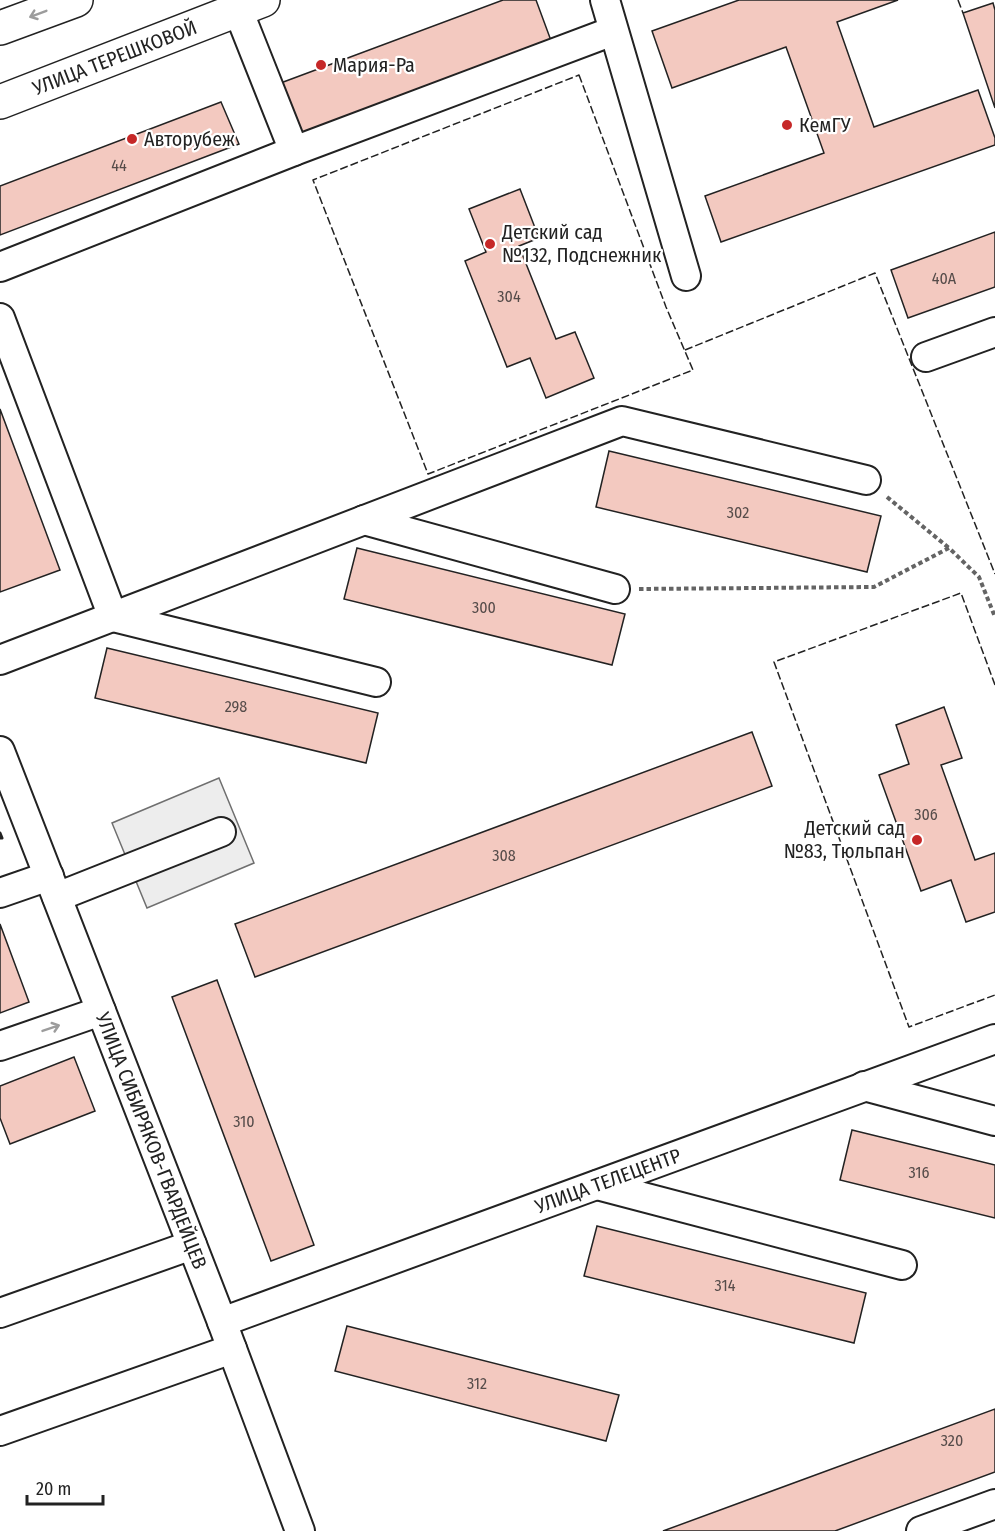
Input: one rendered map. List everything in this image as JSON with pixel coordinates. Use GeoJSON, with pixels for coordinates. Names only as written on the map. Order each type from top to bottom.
{"type":"FeatureCollection","features":[{"type":"Feature","properties":{"kind":"main road"},"geometry":{"type":"LineString","coordinates":[[0,28],[75,0]]}},
{"type":"Feature","properties":{"kind":"main road","name":"УЛИЦА ТЕРЕШКОВОЙ"},"geometry":{"type":"LineString","coordinates":[[0,102],[250,5]]}},
{"type":"Feature","properties":{"kind":"street"},"geometry":{"type":"LineString","coordinates":[[605,0],[686,276]]}},
{"type":"Feature","properties":{"kind":"street"},"geometry":{"type":"LineString","coordinates":[[250,5],[294,151]]}},
{"type":"Feature","properties":{"kind":"street"},"geometry":{"type":"LineString","coordinates":[[0,267],[294,151],[613,30]]}},
{"type":"Feature","properties":{"kind":"street"},"geometry":{"type":"LineString","coordinates":[[0,318],[114,617]]}},
{"type":"Feature","properties":{"kind":"street"},"geometry":{"type":"LineString","coordinates":[[926,357],[995,332]]}},
{"type":"Feature","properties":{"kind":"street"},"geometry":{"type":"LineString","coordinates":[[0,660],[622,421],[866,480]]}},
{"type":"Feature","properties":{"kind":"street"},"geometry":{"type":"LineString","coordinates":[[364,520],[615,589]]}},
{"type":"Feature","properties":{"kind":"street"},"geometry":{"type":"LineString","coordinates":[[114,617],[376,682]]}},
{"type":"Feature","properties":{"kind":"street","name":"УЛИЦА СИБИРЯКОВ-ГВАРДЕЙЦЕВ"},"geometry":{"type":"LineString","coordinates":[[0,751],[222,1322],[300,1531]]}},
{"type":"Feature","properties":{"kind":"street"},"geometry":{"type":"LineString","coordinates":[[0,893],[53,886],[221,832]]}},
{"type":"Feature","properties":{"kind":"street"},"geometry":{"type":"LineString","coordinates":[[0,1046],[101,1011]]}},
{"type":"Feature","properties":{"kind":"street","name":"УЛИЦА ТЕЛЕЦЕНТР"},"geometry":{"type":"LineString","coordinates":[[222,1322],[995,1039]]}},
{"type":"Feature","properties":{"kind":"street"},"geometry":{"type":"LineString","coordinates":[[864,1086],[995,1121]]}},
{"type":"Feature","properties":{"kind":"street"},"geometry":{"type":"LineString","coordinates":[[597,1185],[902,1265]]}},
{"type":"Feature","properties":{"kind":"street"},"geometry":{"type":"LineString","coordinates":[[0,1313],[192,1245]]}},
{"type":"Feature","properties":{"kind":"street"},"geometry":{"type":"LineString","coordinates":[[0,1431],[232,1349]]}},
{"type":"Feature","properties":{"kind":"street"},"geometry":{"type":"LineString","coordinates":[[921,1531],[995,1504]]}},
{"type":"Feature","properties":{"kind":"path"},"geometry":{"type":"LineString","coordinates":[[866,480],[949,548],[979,577],[995,617]]}},
{"type":"Feature","properties":{"kind":"path"},"geometry":{"type":"LineString","coordinates":[[615,589],[874,587],[949,548]]}},
{"type":"Feature","properties":{"kind":"shaded area"},"geometry":{"type":"Polygon","coordinates":[[[219,778],[254,863],[147,908],[112,823],[219,778]]]}},
{"type":"Feature","properties":{"kind":"building"},"geometry":{"type":"Polygon","coordinates":[[[503,0],[536,0],[553,46],[299,141],[278,84],[503,0]]]}},
{"type":"Feature","properties":{"kind":"building"},"geometry":{"type":"Polygon","coordinates":[[[739,0],[898,0],[837,22],[874,127],[978,90],[995,138],[995,145],[721,242],[705,196],[824,153],[786,47],[672,88],[652,31],[739,0]]]}},
{"type":"Feature","properties":{"kind":"building"},"geometry":{"type":"Polygon","coordinates":[[[993,3],[995,10],[995,108],[963,13],[993,3]]]}},
{"type":"Feature","properties":{"kind":"building"},"geometry":{"type":"Polygon","coordinates":[[[221,102],[239,144],[0,235],[0,186],[221,102]]]}},
{"type":"Feature","properties":{"kind":"building"},"geometry":{"type":"Polygon","coordinates":[[[520,189],[539,238],[519,246],[556,339],[575,332],[594,378],[546,398],[530,358],[507,367],[465,261],[486,252],[469,209],[520,189]]]}},
{"type":"Feature","properties":{"kind":"building"},"geometry":{"type":"Polygon","coordinates":[[[995,232],[995,287],[908,318],[891,270],[995,232]]]}},
{"type":"Feature","properties":{"kind":"building"},"geometry":{"type":"Polygon","coordinates":[[[0,409],[60,570],[0,592],[0,409]]]}},
{"type":"Feature","properties":{"kind":"building"},"geometry":{"type":"Polygon","coordinates":[[[609,451],[881,516],[867,572],[596,507],[609,451]]]}},
{"type":"Feature","properties":{"kind":"building"},"geometry":{"type":"Polygon","coordinates":[[[357,548],[625,614],[612,665],[344,599],[357,548]]]}},
{"type":"Feature","properties":{"kind":"building"},"geometry":{"type":"Polygon","coordinates":[[[107,648],[378,713],[366,763],[95,698],[107,648]]]}},
{"type":"Feature","properties":{"kind":"building"},"geometry":{"type":"Polygon","coordinates":[[[944,707],[962,758],[941,765],[975,860],[995,853],[995,912],[966,922],[951,880],[921,891],[879,775],[909,764],[896,725],[944,707]]]}},
{"type":"Feature","properties":{"kind":"building"},"geometry":{"type":"Polygon","coordinates":[[[752,732],[772,786],[255,977],[235,924],[752,732]]]}},
{"type":"Feature","properties":{"kind":"building"},"geometry":{"type":"Polygon","coordinates":[[[0,924],[29,1002],[0,1013],[0,924]]]}},
{"type":"Feature","properties":{"kind":"building"},"geometry":{"type":"Polygon","coordinates":[[[217,980],[314,1245],[271,1261],[172,997],[217,980]]]}},
{"type":"Feature","properties":{"kind":"building"},"geometry":{"type":"Polygon","coordinates":[[[74,1057],[95,1111],[10,1144],[0,1118],[0,1086],[74,1057]]]}},
{"type":"Feature","properties":{"kind":"building"},"geometry":{"type":"Polygon","coordinates":[[[852,1130],[995,1165],[995,1218],[840,1180],[852,1130]]]}},
{"type":"Feature","properties":{"kind":"building"},"geometry":{"type":"Polygon","coordinates":[[[597,1226],[866,1293],[854,1343],[584,1276],[597,1226]]]}},
{"type":"Feature","properties":{"kind":"building"},"geometry":{"type":"Polygon","coordinates":[[[347,1326],[619,1395],[606,1441],[335,1371],[347,1326]]]}},
{"type":"Feature","properties":{"kind":"building"},"geometry":{"type":"Polygon","coordinates":[[[995,1409],[995,1472],[835,1531],[663,1531],[995,1409]]]}},
{"type":"Feature","properties":{"kind":"fence"},"geometry":{"type":"LineString","coordinates":[[958,0],[963,13]]}},
{"type":"Feature","properties":{"kind":"fence"},"geometry":{"type":"LineString","coordinates":[[579,75],[666,307],[693,370],[428,474],[313,180],[579,75]]}},
{"type":"Feature","properties":{"kind":"fence"},"geometry":{"type":"LineString","coordinates":[[685,350],[875,273],[995,574]]}},
{"type":"Feature","properties":{"kind":"fence"},"geometry":{"type":"LineString","coordinates":[[995,685],[961,593],[774,662],[909,1027],[995,995]]}},
{"type":"Feature","properties":{"kind":"wall"},"geometry":{"type":"LineString","coordinates":[[0,833],[2,838],[0,838]]}},
{"type":"Feature","properties":{"kind":"place","name":"Мария-Ра"},"geometry":{"type":"Point","coordinates":[321,65]}},
{"type":"Feature","properties":{"kind":"place","name":"КемГУ"},"geometry":{"type":"Point","coordinates":[787,125]}},
{"type":"Feature","properties":{"kind":"place","name":"Авторубеж"},"geometry":{"type":"Point","coordinates":[132,139]}},
{"type":"Feature","properties":{"kind":"place","name":"Детский сад №132, Подснежник"},"geometry":{"type":"Point","coordinates":[490,244]}},
{"type":"Feature","properties":{"kind":"place","name":"Детский сад №83, Тюльпан"},"geometry":{"type":"Point","coordinates":[917,840]}}]}
